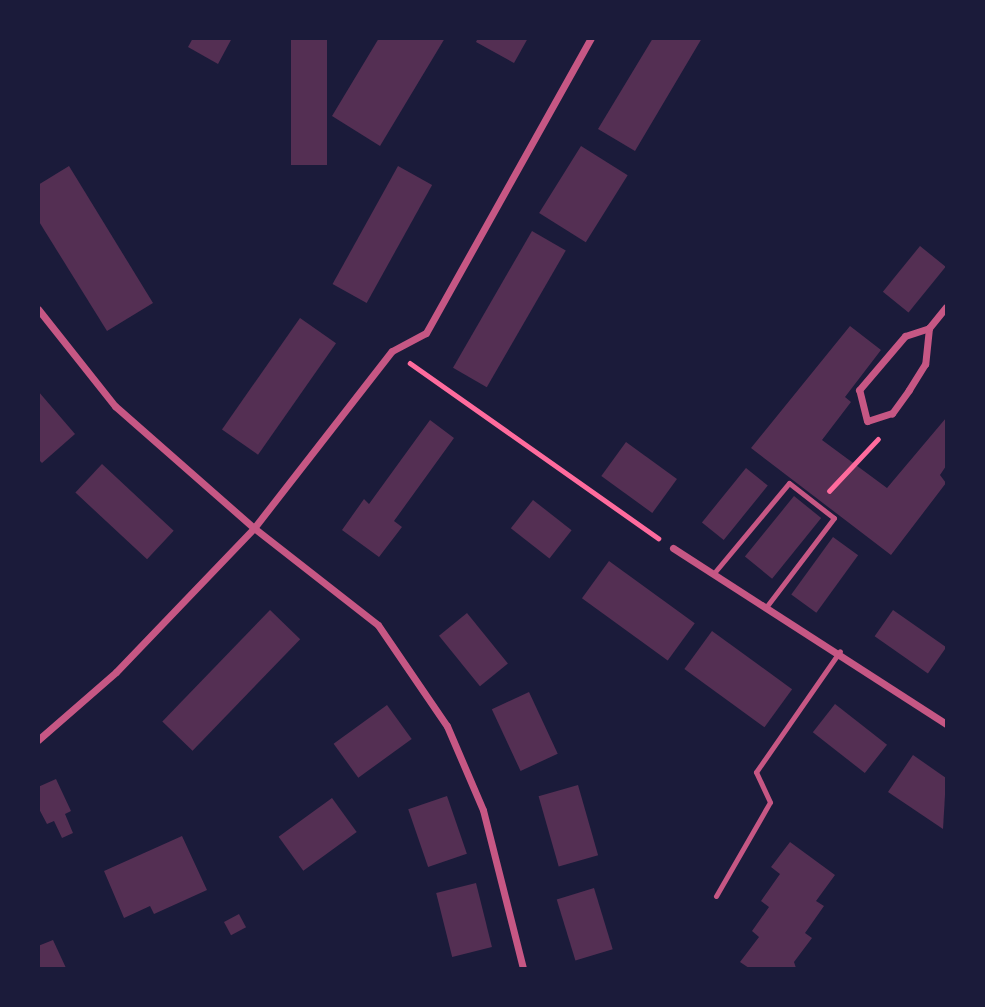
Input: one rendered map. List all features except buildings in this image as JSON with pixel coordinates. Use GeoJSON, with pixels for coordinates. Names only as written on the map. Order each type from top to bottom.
{"type":"FeatureCollection","features":[{"type":"Feature","properties":{"kind":"street"},"geometry":{"type":"LineString","coordinates":[[38,740],[116,672],[254,528],[393,351],[426,333],[591,38]]}},
{"type":"Feature","properties":{"kind":"street"},"geometry":{"type":"LineString","coordinates":[[929,328],[925,364],[909,390],[891,413],[867,421],[859,390],[905,336],[929,328],[947,307]]}},
{"type":"Feature","properties":{"kind":"street"},"geometry":{"type":"LineString","coordinates":[[38,309],[115,406],[254,528],[378,625],[447,726],[483,810],[523,968]]}},
{"type":"Feature","properties":{"kind":"street"},"geometry":{"type":"LineString","coordinates":[[673,548],[840,651],[947,724]]}},
{"type":"Feature","properties":{"kind":"lane"},"geometry":{"type":"LineString","coordinates":[[714,573],[789,483],[834,518],[767,606]]}},
{"type":"Feature","properties":{"kind":"lane"},"geometry":{"type":"LineString","coordinates":[[716,896],[770,802],[756,772],[840,651]]}},
{"type":"Feature","properties":{"kind":"path"},"geometry":{"type":"LineString","coordinates":[[393,351],[673,548]]}},
{"type":"Feature","properties":{"kind":"path"},"geometry":{"type":"LineString","coordinates":[[817,504],[883,434],[867,421]]}}]}
